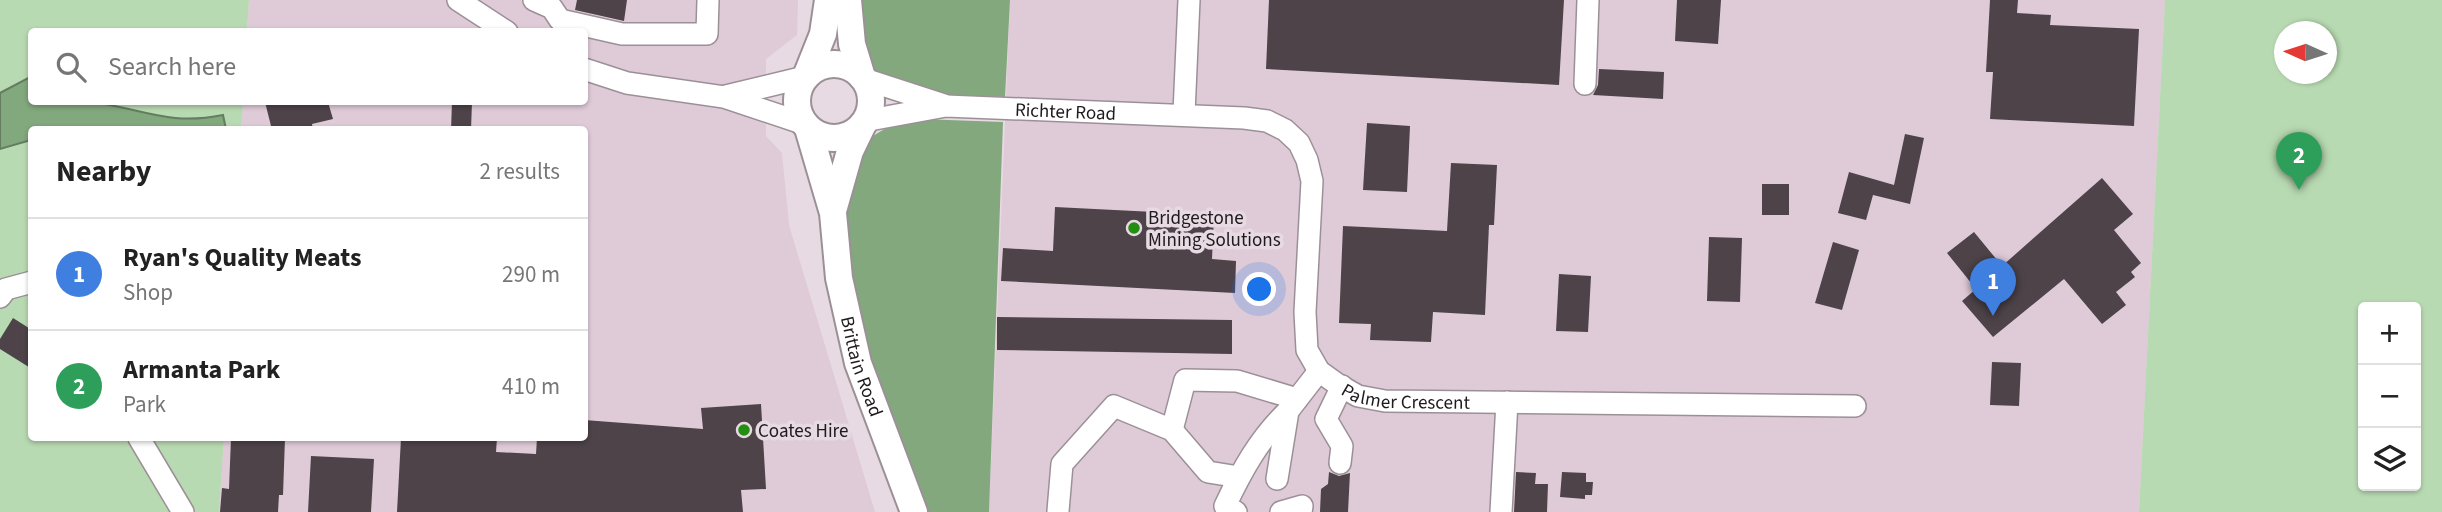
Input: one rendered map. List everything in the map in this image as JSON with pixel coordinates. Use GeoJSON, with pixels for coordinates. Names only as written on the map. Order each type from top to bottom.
{"type":"FeatureCollection","features":[{"type":"Feature","properties":{"kind":"main road"},"geometry":{"type":"LineString","coordinates":[[828,0],[823,34],[797,95],[797,106],[807,126],[831,138],[854,132],[864,122],[871,100],[852,44],[848,0]]}},
{"type":"Feature","properties":{"kind":"main road"},"geometry":{"type":"LineString","coordinates":[[806,76],[817,67],[841,64],[863,78]]}},
{"type":"Feature","properties":{"kind":"main road","name":"Brittain Road"},"geometry":{"type":"LineString","coordinates":[[833,213],[850,151],[864,122]]}},
{"type":"Feature","properties":{"kind":"main road","name":"Brittain Road"},"geometry":{"type":"LineString","coordinates":[[807,126],[833,213],[837,266],[858,363],[914,512]]}},
{"type":"Feature","properties":{"kind":"street"},"geometry":{"type":"LineString","coordinates":[[458,0],[501,28]]}},
{"type":"Feature","properties":{"kind":"street"},"geometry":{"type":"LineString","coordinates":[[534,0],[552,8],[559,26]]}},
{"type":"Feature","properties":{"kind":"street"},"geometry":{"type":"LineString","coordinates":[[588,30],[622,34],[707,34],[708,0]]}},
{"type":"Feature","properties":{"kind":"street"},"geometry":{"type":"LineString","coordinates":[[1184,113],[1189,0]]}},
{"type":"Feature","properties":{"kind":"street"},"geometry":{"type":"LineString","coordinates":[[1585,84],[1588,0]]}},
{"type":"Feature","properties":{"kind":"street"},"geometry":{"type":"LineString","coordinates":[[588,69],[627,83],[724,97],[807,126]]}},
{"type":"Feature","properties":{"kind":"street"},"geometry":{"type":"LineString","coordinates":[[724,97],[806,76]]}},
{"type":"Feature","properties":{"kind":"street","name":"Richter Road"},"geometry":{"type":"LineString","coordinates":[[863,78],[946,106]]}},
{"type":"Feature","properties":{"kind":"street","name":"Richter Road"},"geometry":{"type":"LineString","coordinates":[[864,122],[946,106],[1184,113]]}},
{"type":"Feature","properties":{"kind":"street","name":"Palmer Crescent"},"geometry":{"type":"LineString","coordinates":[[1184,113],[1267,121],[1285,130],[1299,143],[1312,181],[1305,312],[1307,350],[1319,371],[1358,396],[1385,401],[1855,406]]}},
{"type":"Feature","properties":{"kind":"street"},"geometry":{"type":"LineString","coordinates":[[0,297],[6,289],[18,283],[28,282]]}},
{"type":"Feature","properties":{"kind":"street"},"geometry":{"type":"LineString","coordinates":[[1228,510],[1239,477],[1266,432],[1293,405],[1319,371]]}},
{"type":"Feature","properties":{"kind":"street"},"geometry":{"type":"LineString","coordinates":[[1172,430],[1185,380],[1237,381],[1293,405]]}},
{"type":"Feature","properties":{"kind":"street"},"geometry":{"type":"LineString","coordinates":[[1340,463],[1342,446],[1326,419],[1342,386]]}},
{"type":"Feature","properties":{"kind":"street"},"geometry":{"type":"LineString","coordinates":[[1501,512],[1507,402]]}},
{"type":"Feature","properties":{"kind":"street"},"geometry":{"type":"LineString","coordinates":[[1278,479],[1293,405]]}},
{"type":"Feature","properties":{"kind":"street"},"geometry":{"type":"LineString","coordinates":[[1059,512],[1062,464],[1114,406],[1172,430],[1208,472],[1239,477]]}},
{"type":"Feature","properties":{"kind":"street"},"geometry":{"type":"LineString","coordinates":[[141,441],[183,512]]}},
{"type":"Feature","properties":{"kind":"street"},"geometry":{"type":"LineString","coordinates":[[1281,512],[1301,506],[1301,512]]}},
{"type":"Feature","properties":{"kind":"shaded area"},"geometry":{"type":"Polygon","coordinates":[[[0,0],[249,0],[247,28],[28,28],[28,105],[243,105],[241,126],[28,126],[28,441],[224,441],[219,512],[0,512],[0,0]]]}},
{"type":"Feature","properties":{"kind":"shaded area"},"geometry":{"type":"Polygon","coordinates":[[[249,0],[798,0],[797,35],[766,59],[766,136],[782,153],[789,225],[875,512],[219,512],[224,441],[588,441],[588,126],[241,126],[243,105],[588,105],[588,28],[247,28],[249,0]]]}},
{"type":"Feature","properties":{"kind":"shaded area"},"geometry":{"type":"Polygon","coordinates":[[[856,0],[1010,0],[1005,97],[942,95],[899,85],[882,76],[868,62],[860,43],[856,0]]]}},
{"type":"Feature","properties":{"kind":"shaded area"},"geometry":{"type":"Polygon","coordinates":[[[1010,0],[2165,0],[2139,512],[989,512],[1010,0]]]}},
{"type":"Feature","properties":{"kind":"shaded area"},"geometry":{"type":"Polygon","coordinates":[[[2165,0],[2442,0],[2442,512],[2139,512],[2165,0]]]}},
{"type":"Feature","properties":{"kind":"shaded area"},"geometry":{"type":"Polygon","coordinates":[[[28,78],[28,105],[110,105],[187,119],[223,115],[225,126],[28,126],[28,141],[0,149],[0,93],[28,78]]]}},
{"type":"Feature","properties":{"kind":"shaded area"},"geometry":{"type":"Polygon","coordinates":[[[920,119],[1003,122],[989,512],[927,512],[878,390],[847,262],[846,207],[850,180],[871,137],[888,127],[920,119]]]}},
{"type":"Feature","properties":{"kind":"building"},"geometry":{"type":"Polygon","coordinates":[[[577,0],[627,0],[624,21],[575,10],[577,0]]]}},
{"type":"Feature","properties":{"kind":"building"},"geometry":{"type":"Polygon","coordinates":[[[1269,0],[1564,0],[1559,85],[1266,69],[1269,0]]]}},
{"type":"Feature","properties":{"kind":"building"},"geometry":{"type":"Polygon","coordinates":[[[1677,0],[1721,0],[1718,44],[1675,41],[1677,0]]]}},
{"type":"Feature","properties":{"kind":"building"},"geometry":{"type":"Polygon","coordinates":[[[1990,0],[2018,0],[2017,13],[2051,15],[2050,25],[2139,29],[2134,126],[1990,119],[1993,72],[1986,72],[1990,0]]]}},
{"type":"Feature","properties":{"kind":"building"},"geometry":{"type":"Polygon","coordinates":[[[1599,69],[1664,72],[1663,99],[1593,95],[1598,85],[1599,69]]]}},
{"type":"Feature","properties":{"kind":"building"},"geometry":{"type":"Polygon","coordinates":[[[266,105],[329,105],[333,119],[312,126],[271,126],[266,105]]]}},
{"type":"Feature","properties":{"kind":"building"},"geometry":{"type":"Polygon","coordinates":[[[452,105],[472,105],[471,126],[451,126],[452,105]]]}},
{"type":"Feature","properties":{"kind":"building"},"geometry":{"type":"Polygon","coordinates":[[[1367,123],[1410,126],[1407,192],[1363,190],[1367,123]]]}},
{"type":"Feature","properties":{"kind":"building"},"geometry":{"type":"Polygon","coordinates":[[[1905,134],[1924,138],[1910,204],[1873,195],[1866,220],[1838,213],[1849,172],[1894,185],[1905,134]]]}},
{"type":"Feature","properties":{"kind":"building"},"geometry":{"type":"Polygon","coordinates":[[[1451,163],[1497,165],[1494,225],[1489,225],[1485,315],[1433,312],[1431,342],[1370,340],[1371,324],[1339,323],[1343,226],[1447,231],[1451,163]]]}},
{"type":"Feature","properties":{"kind":"building"},"geometry":{"type":"Polygon","coordinates":[[[2102,178],[2133,214],[2114,230],[2141,263],[2131,272],[2135,277],[2116,292],[2126,305],[2102,324],[2064,279],[1993,337],[1962,301],[1976,289],[1947,253],[1974,232],[2002,266],[2102,178]]]}},
{"type":"Feature","properties":{"kind":"building"},"geometry":{"type":"Polygon","coordinates":[[[1762,184],[1789,184],[1789,215],[1762,215],[1762,184]]]}},
{"type":"Feature","properties":{"kind":"building"},"geometry":{"type":"Polygon","coordinates":[[[1055,207],[1214,215],[1212,259],[1236,261],[1235,293],[1001,281],[1003,248],[1053,251],[1055,207]]]}},
{"type":"Feature","properties":{"kind":"building"},"geometry":{"type":"Polygon","coordinates":[[[1709,237],[1742,238],[1740,302],[1707,301],[1709,237]]]}},
{"type":"Feature","properties":{"kind":"building"},"geometry":{"type":"Polygon","coordinates":[[[1833,242],[1859,250],[1842,310],[1815,303],[1833,242]]]}},
{"type":"Feature","properties":{"kind":"building"},"geometry":{"type":"Polygon","coordinates":[[[1559,274],[1591,276],[1588,332],[1556,331],[1559,274]]]}},
{"type":"Feature","properties":{"kind":"building"},"geometry":{"type":"Polygon","coordinates":[[[997,317],[1232,320],[1232,354],[997,350],[997,317]]]}},
{"type":"Feature","properties":{"kind":"building"},"geometry":{"type":"Polygon","coordinates":[[[13,318],[28,327],[28,366],[0,349],[0,339],[13,318]]]}},
{"type":"Feature","properties":{"kind":"building"},"geometry":{"type":"Polygon","coordinates":[[[1992,362],[2021,363],[2019,406],[1990,405],[1992,362]]]}},
{"type":"Feature","properties":{"kind":"building"},"geometry":{"type":"Polygon","coordinates":[[[761,404],[766,489],[741,490],[743,512],[397,512],[401,441],[497,441],[496,452],[536,454],[537,441],[588,441],[588,420],[703,429],[701,408],[761,404]]]}},
{"type":"Feature","properties":{"kind":"building"},"geometry":{"type":"Polygon","coordinates":[[[231,441],[285,441],[283,495],[279,495],[278,512],[220,512],[222,488],[229,489],[231,441]]]}},
{"type":"Feature","properties":{"kind":"building"},"geometry":{"type":"Polygon","coordinates":[[[311,456],[374,459],[371,512],[308,512],[311,456]]]}},
{"type":"Feature","properties":{"kind":"building"},"geometry":{"type":"Polygon","coordinates":[[[1329,472],[1339,476],[1350,473],[1348,512],[1320,512],[1321,489],[1328,484],[1329,472]]]}},
{"type":"Feature","properties":{"kind":"building"},"geometry":{"type":"Polygon","coordinates":[[[1516,472],[1536,473],[1535,484],[1548,484],[1547,512],[1514,512],[1516,472]]]}},
{"type":"Feature","properties":{"kind":"building"},"geometry":{"type":"Polygon","coordinates":[[[1562,472],[1586,473],[1586,482],[1593,482],[1592,495],[1585,495],[1585,499],[1560,497],[1562,472]]]}},
{"type":"Feature","properties":{"kind":"place","name":"Armanta Park"},"geometry":{"type":"Point","coordinates":[2299,190]}},
{"type":"Feature","properties":{"kind":"place","name":"Bridgestone Mining Solutions"},"geometry":{"type":"Point","coordinates":[1134,228]}},
{"type":"Feature","properties":{"kind":"place","name":"Ryan's Quality Meats"},"geometry":{"type":"Point","coordinates":[1993,316]}},
{"type":"Feature","properties":{"kind":"place","name":"Coates Hire"},"geometry":{"type":"Point","coordinates":[744,430]}}]}
